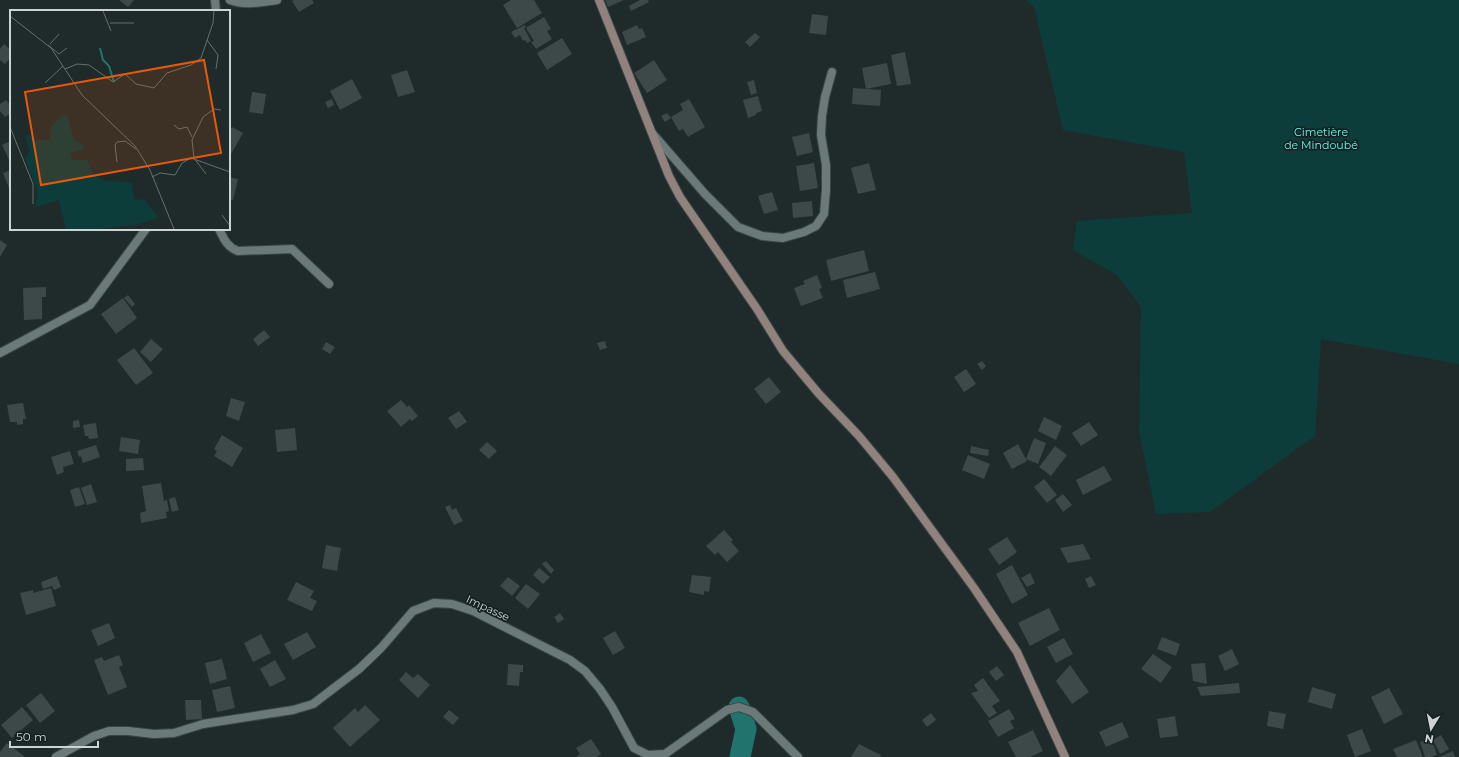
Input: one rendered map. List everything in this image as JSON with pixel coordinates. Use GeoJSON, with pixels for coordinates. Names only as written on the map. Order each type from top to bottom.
{"type":"FeatureCollection","features":[{"type":"Feature","properties":{"kind":"street"},"geometry":{"type":"LineString","coordinates":[[215,0],[216,10]]}},
{"type":"Feature","properties":{"kind":"street"},"geometry":{"type":"LineString","coordinates":[[230,0],[237,3],[250,4],[277,0]]}},
{"type":"Feature","properties":{"kind":"street"},"geometry":{"type":"LineString","coordinates":[[599,0],[669,176],[680,196],[757,309],[783,351],[819,394],[859,436],[893,477],[974,588],[1017,652],[1065,757]]}},
{"type":"Feature","properties":{"kind":"street"},"geometry":{"type":"LineString","coordinates":[[652,133],[705,194],[738,227],[762,236],[782,238],[804,232],[816,226],[824,214],[826,165],[821,135],[822,116],[825,97],[832,72]]}},
{"type":"Feature","properties":{"kind":"street"},"geometry":{"type":"LineString","coordinates":[[0,353],[90,305],[145,230]]}},
{"type":"Feature","properties":{"kind":"street"},"geometry":{"type":"LineString","coordinates":[[220,230],[231,249],[238,251],[292,249],[329,284]]}},
{"type":"Feature","properties":{"kind":"street","name":"Impasse"},"geometry":{"type":"LineString","coordinates":[[56,757],[94,736],[109,731],[128,731],[154,734],[174,733],[204,724],[293,710],[313,704],[359,669],[381,648],[413,611],[434,603],[452,604],[473,610],[570,660],[585,671],[600,689],[612,707],[634,748],[648,755],[665,754],[727,710],[739,707],[753,712],[798,757]]}},
{"type":"Feature","properties":{"kind":"green space","name":"Cimetière de Mindoubé"},"geometry":{"type":"Polygon","coordinates":[[[1026,0],[1459,0],[1459,364],[1321,339],[1315,436],[1210,512],[1156,514],[1139,431],[1141,307],[1117,275],[1073,250],[1077,221],[1192,213],[1184,152],[1063,130],[1034,7],[1026,0]]]}},
{"type":"Feature","properties":{"kind":"building"},"geometry":{"type":"Polygon","coordinates":[[[119,0],[134,0],[128,7],[119,0]]]}},
{"type":"Feature","properties":{"kind":"building"},"geometry":{"type":"Polygon","coordinates":[[[312,0],[314,3],[299,12],[292,1],[312,0]]]}},
{"type":"Feature","properties":{"kind":"building"},"geometry":{"type":"Polygon","coordinates":[[[511,0],[534,0],[542,13],[517,28],[503,5],[511,0]]]}},
{"type":"Feature","properties":{"kind":"building"},"geometry":{"type":"Polygon","coordinates":[[[605,0],[624,0],[608,7],[605,0]]]}},
{"type":"Feature","properties":{"kind":"building"},"geometry":{"type":"Polygon","coordinates":[[[640,0],[648,0],[649,2],[631,11],[629,6],[640,0]]]}},
{"type":"Feature","properties":{"kind":"building"},"geometry":{"type":"Polygon","coordinates":[[[812,14],[828,16],[826,35],[809,33],[812,14]]]}},
{"type":"Feature","properties":{"kind":"building"},"geometry":{"type":"Polygon","coordinates":[[[544,17],[551,29],[547,31],[552,39],[536,49],[531,42],[534,41],[526,28],[544,17]]]}},
{"type":"Feature","properties":{"kind":"building"},"geometry":{"type":"Polygon","coordinates":[[[525,25],[526,27],[524,28],[531,41],[527,43],[525,40],[523,41],[520,35],[515,38],[511,32],[525,25]]]}},
{"type":"Feature","properties":{"kind":"building"},"geometry":{"type":"Polygon","coordinates":[[[637,25],[639,29],[642,28],[646,37],[627,45],[622,32],[637,25]]]}},
{"type":"Feature","properties":{"kind":"building"},"geometry":{"type":"Polygon","coordinates":[[[755,33],[760,37],[750,47],[745,42],[755,33]]]}},
{"type":"Feature","properties":{"kind":"building"},"geometry":{"type":"Polygon","coordinates":[[[562,38],[572,54],[547,70],[537,53],[562,38]]]}},
{"type":"Feature","properties":{"kind":"building"},"geometry":{"type":"Polygon","coordinates":[[[4,44],[10,49],[10,58],[5,64],[0,60],[0,49],[4,44]]]}},
{"type":"Feature","properties":{"kind":"building"},"geometry":{"type":"Polygon","coordinates":[[[905,52],[911,84],[897,86],[891,55],[905,52]]]}},
{"type":"Feature","properties":{"kind":"building"},"geometry":{"type":"Polygon","coordinates":[[[654,60],[667,80],[647,93],[634,73],[654,60]]]}},
{"type":"Feature","properties":{"kind":"building"},"geometry":{"type":"Polygon","coordinates":[[[887,63],[891,84],[866,89],[862,68],[887,63]]]}},
{"type":"Feature","properties":{"kind":"building"},"geometry":{"type":"Polygon","coordinates":[[[407,70],[415,92],[398,97],[391,75],[407,70]]]}},
{"type":"Feature","properties":{"kind":"building"},"geometry":{"type":"Polygon","coordinates":[[[352,79],[362,98],[340,110],[330,91],[352,79]]]}},
{"type":"Feature","properties":{"kind":"building"},"geometry":{"type":"Polygon","coordinates":[[[754,80],[757,93],[751,95],[747,82],[754,80]]]}},
{"type":"Feature","properties":{"kind":"building"},"geometry":{"type":"Polygon","coordinates":[[[853,88],[881,90],[880,106],[852,104],[853,88]]]}},
{"type":"Feature","properties":{"kind":"building"},"geometry":{"type":"Polygon","coordinates":[[[252,92],[266,94],[263,114],[249,112],[252,92]]]}},
{"type":"Feature","properties":{"kind":"building"},"geometry":{"type":"Polygon","coordinates":[[[758,96],[762,111],[748,118],[743,100],[758,96]]]}},
{"type":"Feature","properties":{"kind":"building"},"geometry":{"type":"Polygon","coordinates":[[[332,99],[334,105],[328,108],[325,102],[332,99]]]}},
{"type":"Feature","properties":{"kind":"building"},"geometry":{"type":"Polygon","coordinates":[[[689,99],[705,127],[688,137],[683,129],[679,131],[671,117],[683,110],[680,104],[689,99]]]}},
{"type":"Feature","properties":{"kind":"building"},"geometry":{"type":"Polygon","coordinates":[[[6,100],[10,105],[10,114],[5,117],[0,111],[0,104],[6,100]]]}},
{"type":"Feature","properties":{"kind":"building"},"geometry":{"type":"Polygon","coordinates":[[[667,113],[671,118],[665,122],[661,116],[667,113]]]}},
{"type":"Feature","properties":{"kind":"building"},"geometry":{"type":"Polygon","coordinates":[[[232,127],[243,133],[231,154],[230,154],[230,131],[232,127]]]}},
{"type":"Feature","properties":{"kind":"building"},"geometry":{"type":"Polygon","coordinates":[[[809,133],[813,152],[797,156],[792,137],[809,133]]]}},
{"type":"Feature","properties":{"kind":"building"},"geometry":{"type":"Polygon","coordinates":[[[10,141],[10,162],[2,145],[10,141]]]}},
{"type":"Feature","properties":{"kind":"building"},"geometry":{"type":"Polygon","coordinates":[[[814,163],[818,188],[800,191],[796,166],[814,163]]]}},
{"type":"Feature","properties":{"kind":"building"},"geometry":{"type":"Polygon","coordinates":[[[869,163],[876,190],[858,194],[851,168],[869,163]]]}},
{"type":"Feature","properties":{"kind":"building"},"geometry":{"type":"Polygon","coordinates":[[[10,170],[10,190],[3,173],[10,170]]]}},
{"type":"Feature","properties":{"kind":"building"},"geometry":{"type":"Polygon","coordinates":[[[230,177],[238,179],[233,200],[230,199],[230,177]]]}},
{"type":"Feature","properties":{"kind":"building"},"geometry":{"type":"Polygon","coordinates":[[[772,192],[778,210],[764,214],[758,196],[772,192]]]}},
{"type":"Feature","properties":{"kind":"building"},"geometry":{"type":"Polygon","coordinates":[[[812,201],[813,216],[793,218],[792,203],[812,201]]]}},
{"type":"Feature","properties":{"kind":"building"},"geometry":{"type":"Polygon","coordinates":[[[0,240],[7,245],[0,257],[0,240]]]}},
{"type":"Feature","properties":{"kind":"building"},"geometry":{"type":"Polygon","coordinates":[[[864,250],[869,271],[831,281],[826,260],[864,250]]]}},
{"type":"Feature","properties":{"kind":"building"},"geometry":{"type":"Polygon","coordinates":[[[875,272],[880,289],[847,298],[843,280],[875,272]]]}},
{"type":"Feature","properties":{"kind":"building"},"geometry":{"type":"Polygon","coordinates":[[[817,275],[822,288],[819,289],[823,298],[801,306],[794,288],[805,284],[803,281],[817,275]]]}},
{"type":"Feature","properties":{"kind":"building"},"geometry":{"type":"Polygon","coordinates":[[[46,287],[46,297],[42,297],[42,319],[24,320],[23,288],[46,287]]]}},
{"type":"Feature","properties":{"kind":"building"},"geometry":{"type":"Polygon","coordinates":[[[128,295],[135,304],[132,307],[124,298],[128,295]]]}},
{"type":"Feature","properties":{"kind":"building"},"geometry":{"type":"Polygon","coordinates":[[[123,298],[137,318],[116,334],[101,314],[123,298]]]}},
{"type":"Feature","properties":{"kind":"building"},"geometry":{"type":"Polygon","coordinates":[[[264,330],[270,337],[258,346],[253,339],[264,330]]]}},
{"type":"Feature","properties":{"kind":"building"},"geometry":{"type":"Polygon","coordinates":[[[151,339],[163,349],[151,362],[140,352],[151,339]]]}},
{"type":"Feature","properties":{"kind":"building"},"geometry":{"type":"Polygon","coordinates":[[[605,341],[607,348],[600,350],[597,343],[605,341]]]}},
{"type":"Feature","properties":{"kind":"building"},"geometry":{"type":"Polygon","coordinates":[[[326,342],[335,347],[330,354],[322,349],[326,342]]]}},
{"type":"Feature","properties":{"kind":"building"},"geometry":{"type":"Polygon","coordinates":[[[134,348],[153,373],[136,385],[117,360],[134,348]]]}},
{"type":"Feature","properties":{"kind":"building"},"geometry":{"type":"Polygon","coordinates":[[[982,361],[986,366],[982,370],[977,364],[982,361]]]}},
{"type":"Feature","properties":{"kind":"building"},"geometry":{"type":"Polygon","coordinates":[[[966,369],[976,384],[964,392],[954,377],[966,369]]]}},
{"type":"Feature","properties":{"kind":"building"},"geometry":{"type":"Polygon","coordinates":[[[769,377],[781,392],[766,404],[754,389],[769,377]]]}},
{"type":"Feature","properties":{"kind":"building"},"geometry":{"type":"Polygon","coordinates":[[[231,398],[245,402],[239,421],[226,416],[231,398]]]}},
{"type":"Feature","properties":{"kind":"building"},"geometry":{"type":"Polygon","coordinates":[[[401,400],[407,407],[409,405],[418,416],[412,421],[410,419],[401,427],[387,411],[401,400]]]}},
{"type":"Feature","properties":{"kind":"building"},"geometry":{"type":"Polygon","coordinates":[[[23,403],[26,419],[23,419],[23,424],[17,425],[17,422],[10,422],[7,405],[23,403]]]}},
{"type":"Feature","properties":{"kind":"building"},"geometry":{"type":"Polygon","coordinates":[[[459,411],[467,422],[456,429],[448,418],[459,411]]]}},
{"type":"Feature","properties":{"kind":"building"},"geometry":{"type":"Polygon","coordinates":[[[1044,417],[1062,426],[1056,440],[1038,431],[1044,417]]]}},
{"type":"Feature","properties":{"kind":"building"},"geometry":{"type":"Polygon","coordinates":[[[79,420],[80,427],[73,428],[73,421],[79,420]]]}},
{"type":"Feature","properties":{"kind":"building"},"geometry":{"type":"Polygon","coordinates":[[[1089,422],[1098,435],[1081,446],[1072,433],[1089,422]]]}},
{"type":"Feature","properties":{"kind":"building"},"geometry":{"type":"Polygon","coordinates":[[[96,423],[98,438],[89,439],[88,436],[85,436],[83,425],[96,423]]]}},
{"type":"Feature","properties":{"kind":"building"},"geometry":{"type":"Polygon","coordinates":[[[295,428],[297,450],[277,452],[275,430],[295,428]]]}},
{"type":"Feature","properties":{"kind":"building"},"geometry":{"type":"Polygon","coordinates":[[[222,435],[243,448],[232,467],[214,456],[217,451],[214,449],[222,435]]]}},
{"type":"Feature","properties":{"kind":"building"},"geometry":{"type":"Polygon","coordinates":[[[121,437],[140,440],[138,454],[119,451],[121,437]]]}},
{"type":"Feature","properties":{"kind":"building"},"geometry":{"type":"Polygon","coordinates":[[[1034,438],[1046,443],[1038,464],[1026,459],[1034,438]]]}},
{"type":"Feature","properties":{"kind":"building"},"geometry":{"type":"Polygon","coordinates":[[[487,442],[497,451],[489,459],[479,450],[487,442]]]}},
{"type":"Feature","properties":{"kind":"building"},"geometry":{"type":"Polygon","coordinates":[[[1018,444],[1027,461],[1012,469],[1003,453],[1018,444]]]}},
{"type":"Feature","properties":{"kind":"building"},"geometry":{"type":"Polygon","coordinates":[[[96,445],[100,457],[83,463],[81,456],[79,457],[77,451],[96,445]]]}},
{"type":"Feature","properties":{"kind":"building"},"geometry":{"type":"Polygon","coordinates":[[[971,446],[989,450],[988,456],[970,453],[971,446]]]}},
{"type":"Feature","properties":{"kind":"building"},"geometry":{"type":"Polygon","coordinates":[[[1055,446],[1067,455],[1051,476],[1039,467],[1055,446]]]}},
{"type":"Feature","properties":{"kind":"building"},"geometry":{"type":"Polygon","coordinates":[[[70,451],[74,464],[63,467],[64,472],[57,475],[51,457],[70,451]]]}},
{"type":"Feature","properties":{"kind":"building"},"geometry":{"type":"Polygon","coordinates":[[[968,455],[990,464],[984,479],[962,470],[968,455]]]}},
{"type":"Feature","properties":{"kind":"building"},"geometry":{"type":"Polygon","coordinates":[[[143,458],[144,470],[126,471],[126,459],[143,458]]]}},
{"type":"Feature","properties":{"kind":"building"},"geometry":{"type":"Polygon","coordinates":[[[1104,466],[1112,480],[1083,495],[1076,480],[1104,466]]]}},
{"type":"Feature","properties":{"kind":"building"},"geometry":{"type":"Polygon","coordinates":[[[1044,479],[1057,495],[1047,503],[1034,487],[1044,479]]]}},
{"type":"Feature","properties":{"kind":"building"},"geometry":{"type":"Polygon","coordinates":[[[161,483],[164,501],[167,500],[169,511],[166,512],[167,518],[141,523],[140,513],[146,511],[142,486],[161,483]]]}},
{"type":"Feature","properties":{"kind":"building"},"geometry":{"type":"Polygon","coordinates":[[[91,484],[97,502],[87,505],[81,488],[91,484]]]}},
{"type":"Feature","properties":{"kind":"building"},"geometry":{"type":"Polygon","coordinates":[[[79,487],[85,504],[75,507],[70,490],[79,487]]]}},
{"type":"Feature","properties":{"kind":"building"},"geometry":{"type":"Polygon","coordinates":[[[1063,494],[1072,505],[1063,512],[1055,500],[1063,494]]]}},
{"type":"Feature","properties":{"kind":"building"},"geometry":{"type":"Polygon","coordinates":[[[175,497],[179,510],[172,512],[169,499],[175,497]]]}},
{"type":"Feature","properties":{"kind":"building"},"geometry":{"type":"Polygon","coordinates":[[[450,505],[452,510],[456,508],[463,521],[454,525],[445,507],[450,505]]]}},
{"type":"Feature","properties":{"kind":"building"},"geometry":{"type":"Polygon","coordinates":[[[724,530],[733,540],[731,542],[739,551],[727,562],[718,552],[715,555],[706,546],[724,530]]]}},
{"type":"Feature","properties":{"kind":"building"},"geometry":{"type":"Polygon","coordinates":[[[1007,537],[1017,552],[999,565],[988,549],[1007,537]]]}},
{"type":"Feature","properties":{"kind":"building"},"geometry":{"type":"Polygon","coordinates":[[[1083,544],[1091,559],[1068,563],[1060,548],[1083,544]]]}},
{"type":"Feature","properties":{"kind":"building"},"geometry":{"type":"Polygon","coordinates":[[[326,545],[341,548],[337,571],[322,568],[326,545]]]}},
{"type":"Feature","properties":{"kind":"building"},"geometry":{"type":"Polygon","coordinates":[[[546,561],[554,570],[551,574],[542,564],[546,561]]]}},
{"type":"Feature","properties":{"kind":"building"},"geometry":{"type":"Polygon","coordinates":[[[1012,565],[1028,595],[1012,604],[996,574],[1012,565]]]}},
{"type":"Feature","properties":{"kind":"building"},"geometry":{"type":"Polygon","coordinates":[[[539,568],[550,577],[543,584],[533,575],[539,568]]]}},
{"type":"Feature","properties":{"kind":"building"},"geometry":{"type":"Polygon","coordinates":[[[1030,573],[1035,583],[1027,587],[1021,578],[1030,573]]]}},
{"type":"Feature","properties":{"kind":"building"},"geometry":{"type":"Polygon","coordinates":[[[692,575],[711,577],[709,592],[704,591],[704,595],[689,592],[692,575]]]}},
{"type":"Feature","properties":{"kind":"building"},"geometry":{"type":"Polygon","coordinates":[[[57,576],[61,587],[54,590],[52,586],[43,589],[41,582],[57,576]]]}},
{"type":"Feature","properties":{"kind":"building"},"geometry":{"type":"Polygon","coordinates":[[[1091,576],[1096,585],[1089,588],[1085,579],[1091,576]]]}},
{"type":"Feature","properties":{"kind":"building"},"geometry":{"type":"Polygon","coordinates":[[[508,577],[520,586],[512,596],[500,586],[508,577]]]}},
{"type":"Feature","properties":{"kind":"building"},"geometry":{"type":"Polygon","coordinates":[[[296,582],[314,591],[310,598],[317,601],[312,611],[287,600],[296,582]]]}},
{"type":"Feature","properties":{"kind":"building"},"geometry":{"type":"Polygon","coordinates":[[[526,584],[540,594],[528,609],[515,598],[526,584]]]}},
{"type":"Feature","properties":{"kind":"building"},"geometry":{"type":"Polygon","coordinates":[[[51,588],[56,606],[26,615],[20,593],[33,590],[33,593],[51,588]]]}},
{"type":"Feature","properties":{"kind":"building"},"geometry":{"type":"Polygon","coordinates":[[[1049,608],[1060,630],[1030,646],[1018,623],[1049,608]]]}},
{"type":"Feature","properties":{"kind":"building"},"geometry":{"type":"Polygon","coordinates":[[[560,613],[564,619],[558,623],[554,617],[560,613]]]}},
{"type":"Feature","properties":{"kind":"building"},"geometry":{"type":"Polygon","coordinates":[[[109,623],[115,638],[98,646],[91,630],[109,623]]]}},
{"type":"Feature","properties":{"kind":"building"},"geometry":{"type":"Polygon","coordinates":[[[615,631],[625,648],[613,655],[603,638],[615,631]]]}},
{"type":"Feature","properties":{"kind":"building"},"geometry":{"type":"Polygon","coordinates":[[[307,632],[316,647],[293,660],[284,644],[307,632]]]}},
{"type":"Feature","properties":{"kind":"building"},"geometry":{"type":"Polygon","coordinates":[[[261,634],[271,653],[253,662],[244,643],[261,634]]]}},
{"type":"Feature","properties":{"kind":"building"},"geometry":{"type":"Polygon","coordinates":[[[1162,637],[1180,644],[1176,656],[1157,649],[1162,637]]]}},
{"type":"Feature","properties":{"kind":"building"},"geometry":{"type":"Polygon","coordinates":[[[1064,638],[1073,654],[1056,663],[1047,647],[1064,638]]]}},
{"type":"Feature","properties":{"kind":"building"},"geometry":{"type":"Polygon","coordinates":[[[1232,649],[1239,664],[1225,671],[1218,656],[1232,649]]]}},
{"type":"Feature","properties":{"kind":"building"},"geometry":{"type":"Polygon","coordinates":[[[1153,654],[1172,667],[1161,683],[1141,669],[1153,654]]]}},
{"type":"Feature","properties":{"kind":"building"},"geometry":{"type":"Polygon","coordinates":[[[119,655],[123,665],[119,667],[127,687],[108,695],[94,660],[102,657],[104,661],[119,655]]]}},
{"type":"Feature","properties":{"kind":"building"},"geometry":{"type":"Polygon","coordinates":[[[222,659],[227,679],[210,684],[205,663],[222,659]]]}},
{"type":"Feature","properties":{"kind":"building"},"geometry":{"type":"Polygon","coordinates":[[[275,660],[286,679],[270,687],[260,669],[275,660]]]}},
{"type":"Feature","properties":{"kind":"building"},"geometry":{"type":"Polygon","coordinates":[[[1205,663],[1207,684],[1193,681],[1191,664],[1205,663]]]}},
{"type":"Feature","properties":{"kind":"building"},"geometry":{"type":"Polygon","coordinates":[[[508,664],[523,665],[523,672],[520,672],[519,686],[507,685],[508,664]]]}},
{"type":"Feature","properties":{"kind":"building"},"geometry":{"type":"Polygon","coordinates":[[[1070,665],[1089,692],[1072,704],[1056,681],[1070,665]]]}},
{"type":"Feature","properties":{"kind":"building"},"geometry":{"type":"Polygon","coordinates":[[[997,666],[1004,675],[996,681],[989,672],[997,666]]]}},
{"type":"Feature","properties":{"kind":"building"},"geometry":{"type":"Polygon","coordinates":[[[406,672],[413,678],[418,674],[430,685],[418,698],[399,680],[406,672]]]}},
{"type":"Feature","properties":{"kind":"building"},"geometry":{"type":"Polygon","coordinates":[[[983,678],[1000,701],[992,706],[997,713],[989,718],[971,693],[978,691],[974,685],[983,678]]]}},
{"type":"Feature","properties":{"kind":"building"},"geometry":{"type":"Polygon","coordinates":[[[1239,683],[1240,693],[1201,696],[1197,687],[1239,683]]]}},
{"type":"Feature","properties":{"kind":"building"},"geometry":{"type":"Polygon","coordinates":[[[230,686],[235,708],[217,712],[212,690],[230,686]]]}},
{"type":"Feature","properties":{"kind":"building"},"geometry":{"type":"Polygon","coordinates":[[[1312,687],[1336,694],[1332,709],[1308,702],[1312,687]]]}},
{"type":"Feature","properties":{"kind":"building"},"geometry":{"type":"Polygon","coordinates":[[[1389,688],[1403,714],[1384,724],[1371,697],[1389,688]]]}},
{"type":"Feature","properties":{"kind":"building"},"geometry":{"type":"Polygon","coordinates":[[[41,693],[55,711],[40,723],[26,705],[41,693]]]}},
{"type":"Feature","properties":{"kind":"building"},"geometry":{"type":"Polygon","coordinates":[[[185,700],[201,700],[202,719],[186,720],[185,700]]]}},
{"type":"Feature","properties":{"kind":"building"},"geometry":{"type":"Polygon","coordinates":[[[365,705],[380,720],[350,747],[333,728],[355,708],[358,712],[365,705]]]}},
{"type":"Feature","properties":{"kind":"building"},"geometry":{"type":"Polygon","coordinates":[[[22,707],[33,720],[12,738],[1,725],[22,707]]]}},
{"type":"Feature","properties":{"kind":"building"},"geometry":{"type":"Polygon","coordinates":[[[1009,709],[1015,719],[1010,721],[1014,728],[998,737],[988,721],[1009,709]]]}},
{"type":"Feature","properties":{"kind":"building"},"geometry":{"type":"Polygon","coordinates":[[[449,710],[459,718],[453,725],[443,717],[449,710]]]}},
{"type":"Feature","properties":{"kind":"building"},"geometry":{"type":"Polygon","coordinates":[[[1269,711],[1286,714],[1283,729],[1267,726],[1269,711]]]}},
{"type":"Feature","properties":{"kind":"building"},"geometry":{"type":"Polygon","coordinates":[[[931,713],[936,720],[927,727],[922,720],[931,713]]]}},
{"type":"Feature","properties":{"kind":"building"},"geometry":{"type":"Polygon","coordinates":[[[1175,716],[1178,736],[1160,738],[1157,719],[1175,716]]]}},
{"type":"Feature","properties":{"kind":"building"},"geometry":{"type":"Polygon","coordinates":[[[1122,722],[1129,737],[1106,747],[1099,732],[1122,722]]]}},
{"type":"Feature","properties":{"kind":"building"},"geometry":{"type":"Polygon","coordinates":[[[1362,729],[1371,751],[1355,757],[1347,735],[1362,729]]]}},
{"type":"Feature","properties":{"kind":"building"},"geometry":{"type":"Polygon","coordinates":[[[1033,730],[1043,751],[1030,757],[1016,757],[1008,742],[1033,730]]]}},
{"type":"Feature","properties":{"kind":"building"},"geometry":{"type":"Polygon","coordinates":[[[1441,735],[1449,749],[1440,754],[1433,740],[1441,735]]]}},
{"type":"Feature","properties":{"kind":"building"},"geometry":{"type":"Polygon","coordinates":[[[1431,738],[1437,755],[1425,757],[1420,742],[1431,738]]]}},
{"type":"Feature","properties":{"kind":"building"},"geometry":{"type":"Polygon","coordinates":[[[591,739],[601,754],[597,757],[576,757],[580,754],[576,748],[591,739]]]}},
{"type":"Feature","properties":{"kind":"building"},"geometry":{"type":"Polygon","coordinates":[[[1416,740],[1423,757],[1397,757],[1393,749],[1416,740]]]}},
{"type":"Feature","properties":{"kind":"building"},"geometry":{"type":"Polygon","coordinates":[[[7,743],[24,756],[0,757],[0,752],[7,743]]]}},
{"type":"Feature","properties":{"kind":"building"},"geometry":{"type":"Polygon","coordinates":[[[859,744],[881,755],[880,757],[851,757],[859,744]]]}},
{"type":"Feature","properties":{"kind":"building"},"geometry":{"type":"Polygon","coordinates":[[[1453,751],[1455,757],[1439,757],[1453,751]]]}},
{"type":"Feature","properties":{"kind":"waterway"},"geometry":{"type":"LineString","coordinates":[[739,707],[746,729],[740,757]]}}]}
